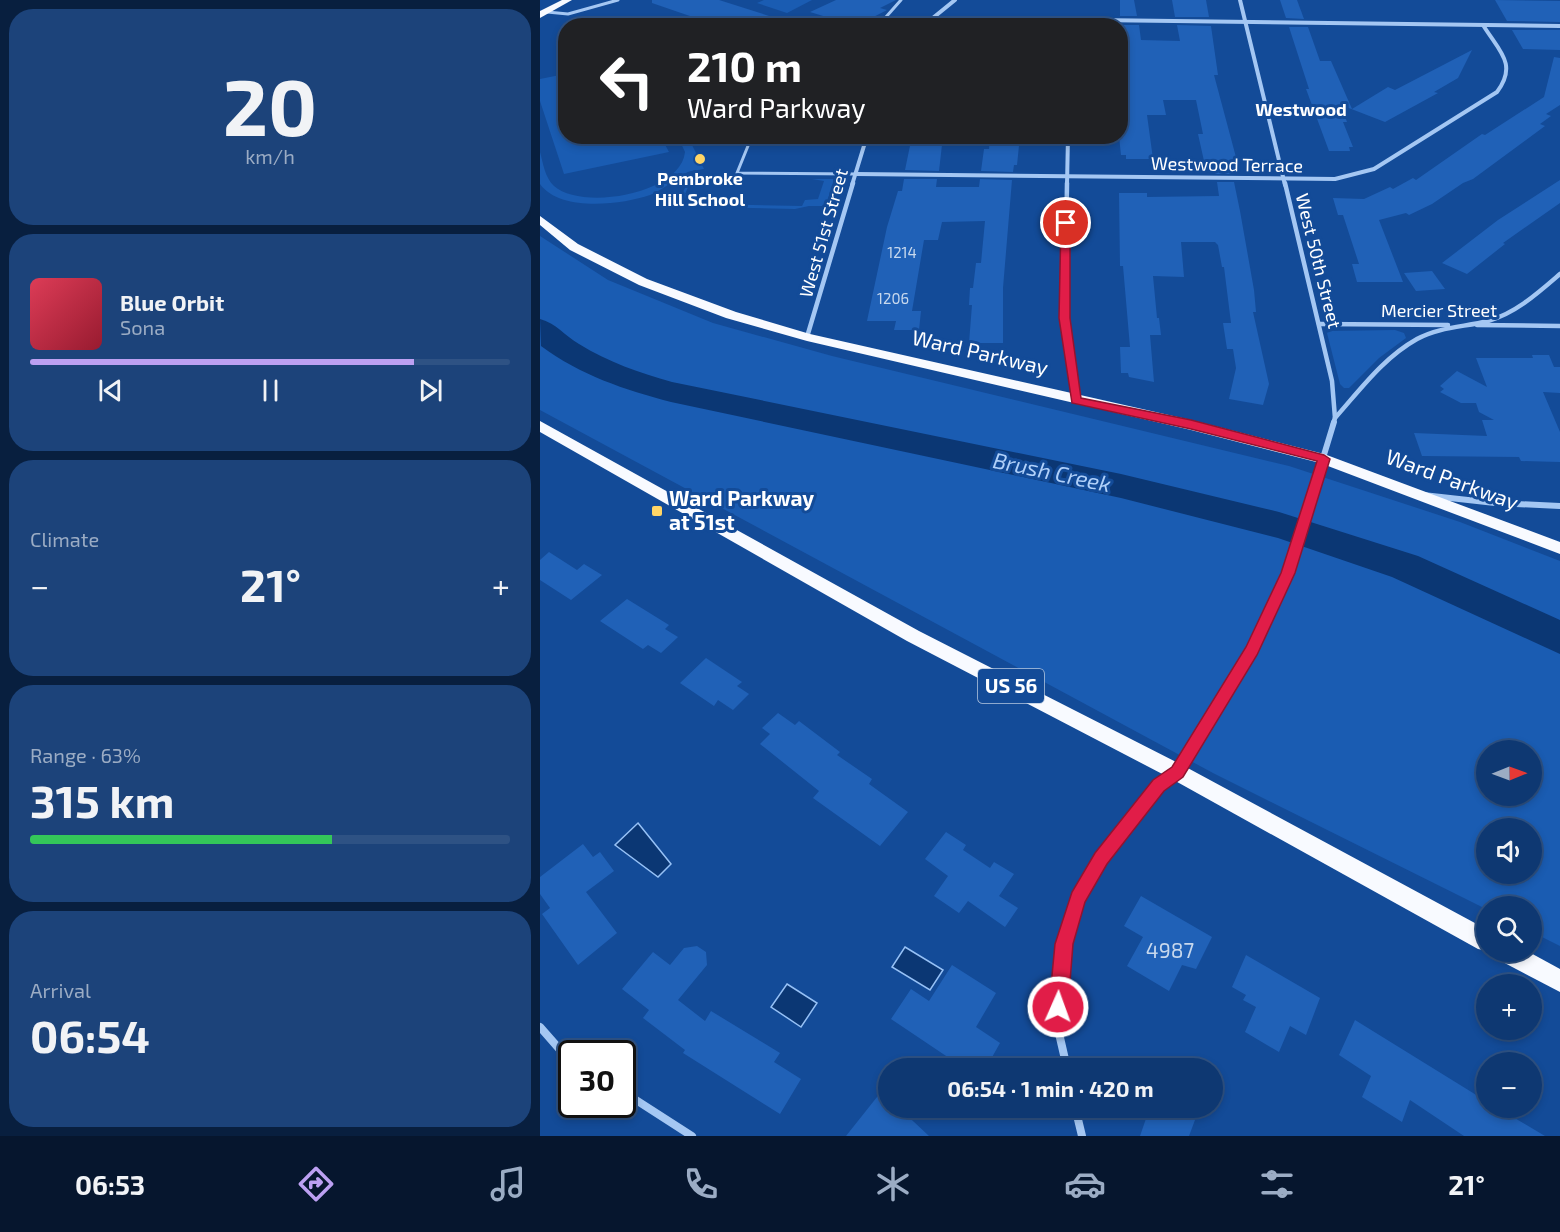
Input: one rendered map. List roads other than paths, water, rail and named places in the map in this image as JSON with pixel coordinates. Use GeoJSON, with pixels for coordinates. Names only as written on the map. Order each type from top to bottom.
{"type":"FeatureCollection","features":[{"type":"Feature","properties":{"kind":"highway"},"geometry":{"type":"LineString","coordinates":[[542,13],[568,0]]}},
{"type":"Feature","properties":{"kind":"highway","name":"Ward Parkway"},"geometry":{"type":"LineString","coordinates":[[540,219],[574,247],[643,282],[731,315],[807,337],[1076,400],[1191,424],[1324,459],[1560,548]]}},
{"type":"Feature","properties":{"kind":"highway","name":"US 56"},"geometry":{"type":"LineString","coordinates":[[540,426],[913,636],[1177,772],[1476,936]]}},
{"type":"Feature","properties":{"kind":"highway"},"geometry":{"type":"LineString","coordinates":[[1525,962],[1560,981]]}},
{"type":"Feature","properties":{"kind":"street"},"geometry":{"type":"LineString","coordinates":[[930,18],[956,0]]}},
{"type":"Feature","properties":{"kind":"street","name":"West 50th Street"},"geometry":{"type":"LineString","coordinates":[[1065,1058],[1058,1029],[1059,986],[1064,944],[1078,898],[1101,858],[1158,786],[1177,772],[1251,651],[1288,573],[1335,418],[1332,381],[1240,0]]}},
{"type":"Feature","properties":{"kind":"street"},"geometry":{"type":"LineString","coordinates":[[1128,23],[1560,26]]}},
{"type":"Feature","properties":{"kind":"street","name":"Westwood Terrace"},"geometry":{"type":"LineString","coordinates":[[855,174],[1283,180],[1335,178],[1374,169],[1497,92],[1509,74],[1508,67],[1483,25]]}},
{"type":"Feature","properties":{"kind":"street","name":"West 51st Street"},"geometry":{"type":"LineString","coordinates":[[807,337],[864,144]]}},
{"type":"Feature","properties":{"kind":"street"},"geometry":{"type":"LineString","coordinates":[[1068,144],[1065,318],[1076,400]]}},
{"type":"Feature","properties":{"kind":"street"},"geometry":{"type":"LineString","coordinates":[[1335,418],[1383,365],[1417,339],[1439,330],[1498,318],[1516,308],[1560,274]]}},
{"type":"Feature","properties":{"kind":"street","name":"Mercier Street"},"geometry":{"type":"LineString","coordinates":[[1319,324],[1560,326]]}},
{"type":"Feature","properties":{"kind":"street"},"geometry":{"type":"LineString","coordinates":[[1422,495],[1496,503],[1560,506]]}},
{"type":"Feature","properties":{"kind":"street"},"geometry":{"type":"LineString","coordinates":[[540,1027],[558,1047]]}},
{"type":"Feature","properties":{"kind":"street"},"geometry":{"type":"LineString","coordinates":[[636,1100],[692,1136]]}},
{"type":"Feature","properties":{"kind":"street"},"geometry":{"type":"LineString","coordinates":[[1078,1118],[1082,1136]]}},
{"type":"Feature","properties":{"kind":"lane"},"geometry":{"type":"LineString","coordinates":[[542,13],[568,14],[618,0]]}},
{"type":"Feature","properties":{"kind":"lane"},"geometry":{"type":"LineString","coordinates":[[887,18],[901,0]]}},
{"type":"Feature","properties":{"kind":"lane"},"geometry":{"type":"LineString","coordinates":[[749,144],[737,173],[855,174]]}},
{"type":"Feature","properties":{"kind":"waterway","name":"Brush Creek"},"geometry":{"type":"LineString","coordinates":[[540,328],[566,350],[600,368],[671,392],[1121,486],[1279,525],[1382,558],[1427,576],[1560,638]]}},
{"type":"Feature","properties":{"kind":"place","name":"Pembroke Hill School"},"geometry":{"type":"Point","coordinates":[700,159]}},
{"type":"Feature","properties":{"kind":"place","name":"Ward Parkway at 51st"},"geometry":{"type":"Point","coordinates":[657,511]}},
{"type":"Feature","properties":{"kind":"district","name":"Westwood"},"geometry":{"type":"Point","coordinates":[1301,110]}}]}
